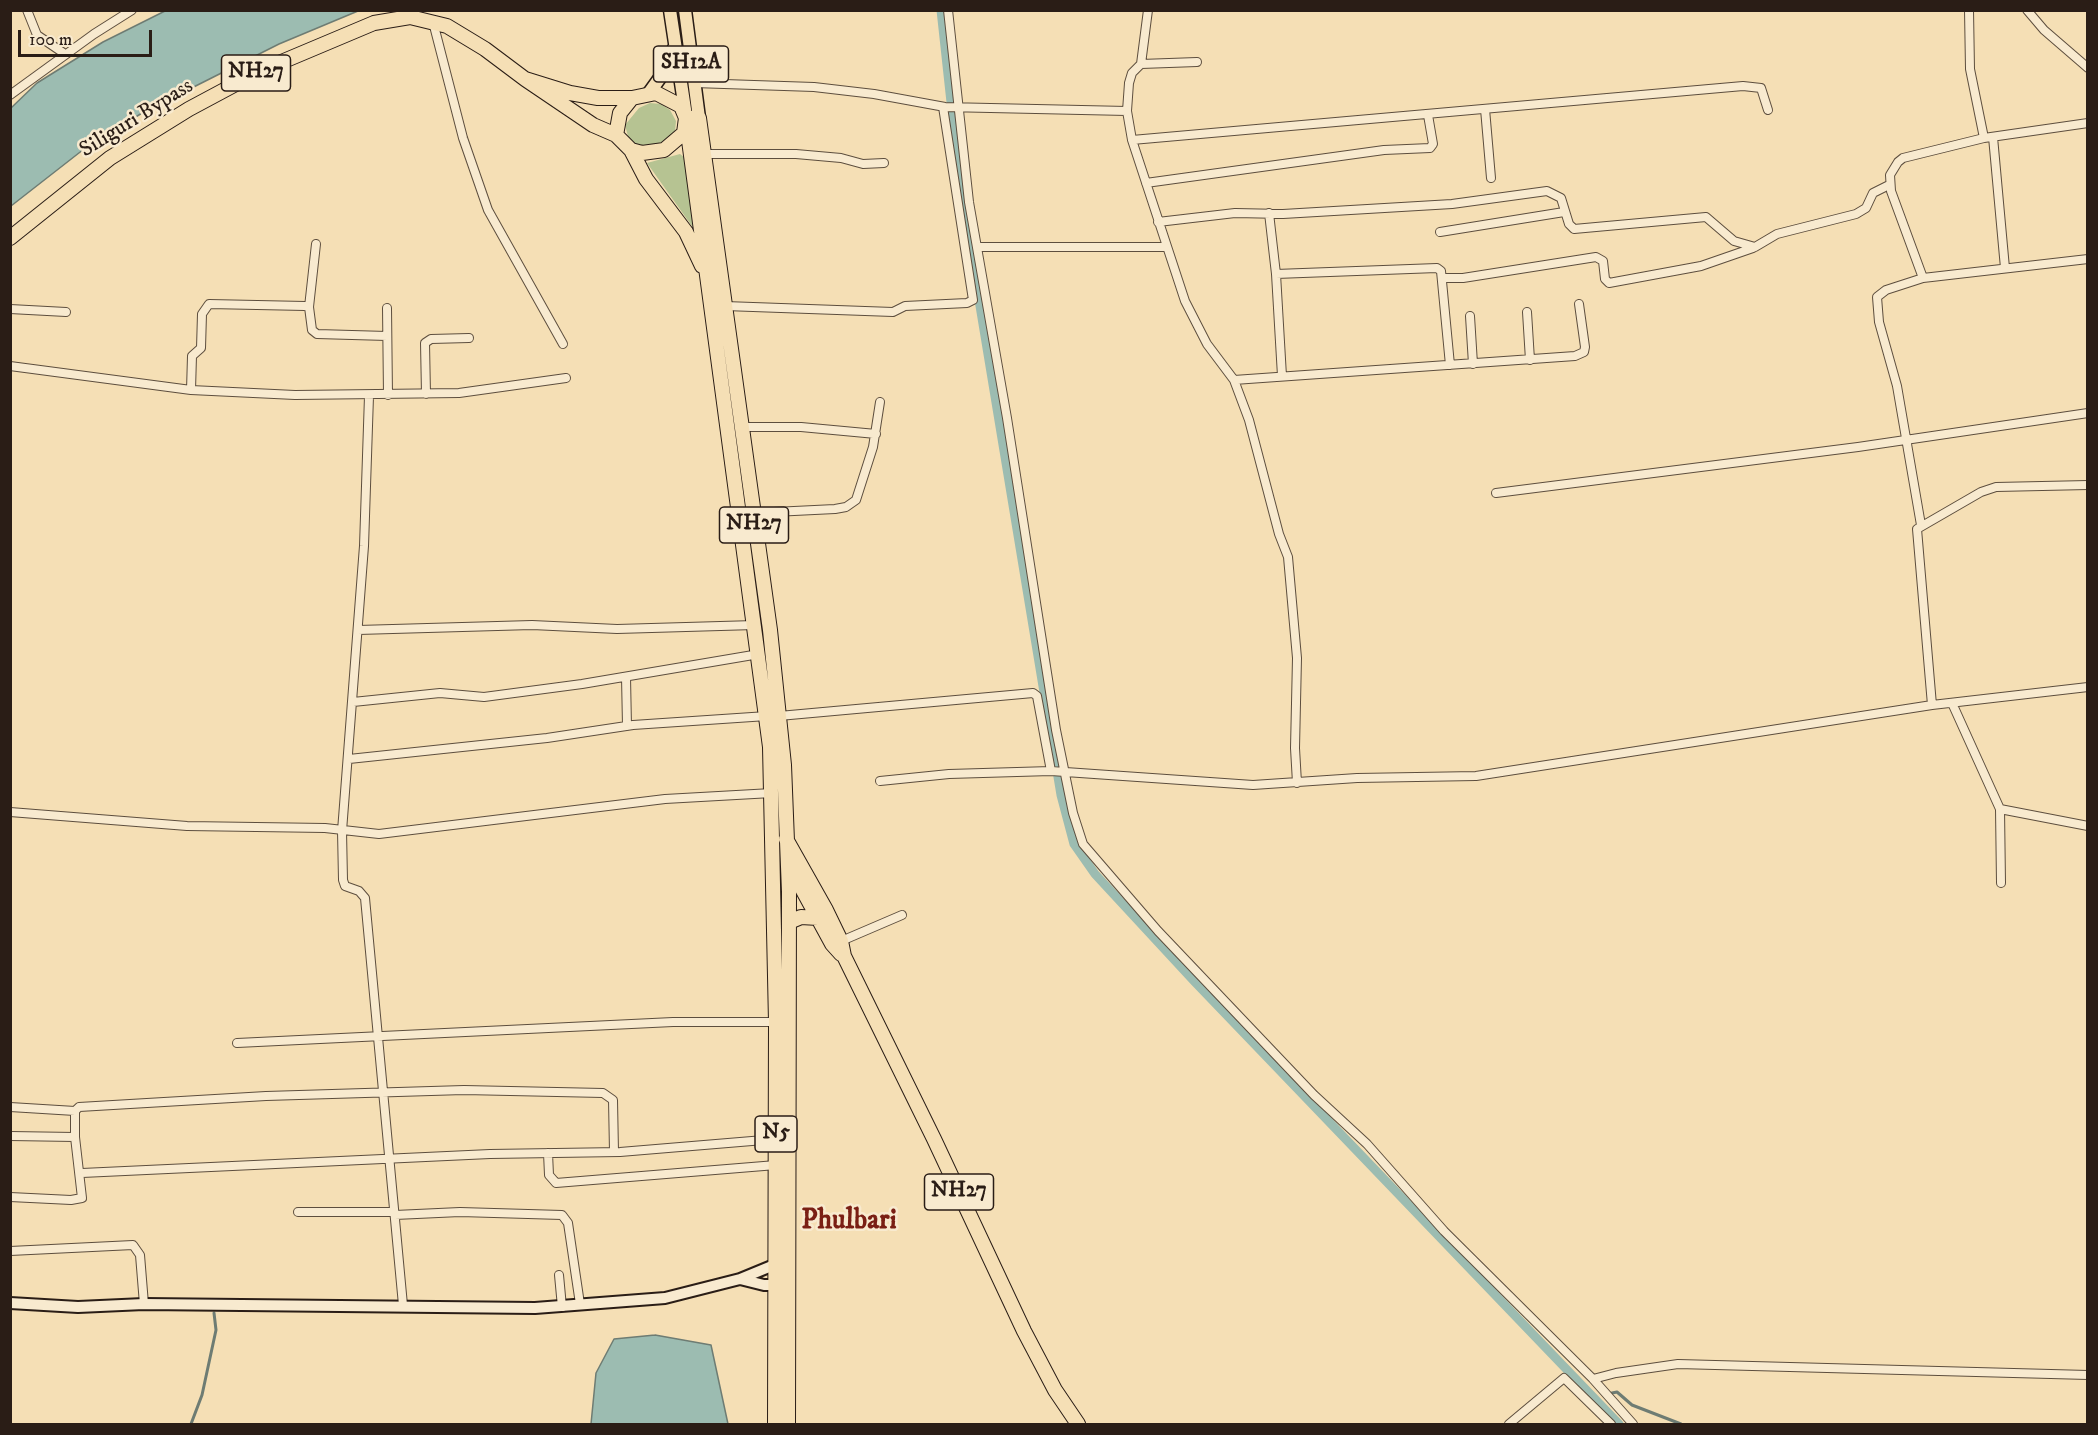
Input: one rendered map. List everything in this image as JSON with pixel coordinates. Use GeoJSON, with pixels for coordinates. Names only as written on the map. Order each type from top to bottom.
{"type":"FeatureCollection","features":[{"type":"Feature","properties":{"kind":"highway","name":"Siliguri Bypass"},"geometry":{"type":"LineString","coordinates":[[10,238],[110,158],[189,109],[261,71],[390,18],[410,17],[433,22],[465,36],[525,79]]}},
{"type":"Feature","properties":{"kind":"highway","name":"NH27"},"geometry":{"type":"LineString","coordinates":[[525,79],[570,93],[598,98],[632,98],[649,93]]}},
{"type":"Feature","properties":{"kind":"highway","name":"NH27"},"geometry":{"type":"LineString","coordinates":[[525,79],[593,125],[615,135],[631,150],[646,180],[686,232],[711,287]]}},
{"type":"Feature","properties":{"kind":"highway"},"geometry":{"type":"LineString","coordinates":[[631,150],[653,153],[673,145],[693,118],[675,101],[663,95],[649,93]]}},
{"type":"Feature","properties":{"kind":"highway"},"geometry":{"type":"LineString","coordinates":[[615,135],[620,113],[632,98]]}},
{"type":"Feature","properties":{"kind":"highway","name":"NH27"},"geometry":{"type":"LineString","coordinates":[[693,118],[704,154],[753,513],[787,862]]}},
{"type":"Feature","properties":{"kind":"highway","name":"NH27"},"geometry":{"type":"LineString","coordinates":[[693,118],[711,287],[755,625],[773,716],[773,844],[787,862],[818,918],[837,943]]}},
{"type":"Feature","properties":{"kind":"highway","name":"NH27"},"geometry":{"type":"LineString","coordinates":[[772,822],[786,839],[934,1138],[1024,1330],[1055,1390],[1078,1425]]}},
{"type":"Feature","properties":{"kind":"highway","name":"N5"},"geometry":{"type":"LineString","coordinates":[[773,844],[776,1022],[775,1425]]}},
{"type":"Feature","properties":{"kind":"highway","name":"N5"},"geometry":{"type":"LineString","coordinates":[[787,862],[789,922],[788,1425]]}},
{"type":"Feature","properties":{"kind":"highway"},"geometry":{"type":"LineString","coordinates":[[789,922],[801,917],[818,918]]}},
{"type":"Feature","properties":{"kind":"main road","name":"SH12A"},"geometry":{"type":"LineString","coordinates":[[670,10],[675,44],[693,118]]}},
{"type":"Feature","properties":{"kind":"main road","name":"SH12A"},"geometry":{"type":"LineString","coordinates":[[685,10],[694,84],[693,118]]}},
{"type":"Feature","properties":{"kind":"main road","name":"SH12A"},"geometry":{"type":"LineString","coordinates":[[649,93],[662,75],[675,44]]}},
{"type":"Feature","properties":{"kind":"main road"},"geometry":{"type":"LineString","coordinates":[[10,1303],[78,1306],[144,1304],[562,1307],[665,1298],[740,1279],[774,1265],[789,1264]]}},
{"type":"Feature","properties":{"kind":"main road"},"geometry":{"type":"LineString","coordinates":[[740,1279],[774,1286],[789,1284]]}},
{"type":"Feature","properties":{"kind":"street"},"geometry":{"type":"LineString","coordinates":[[27,10],[37,34],[64,54]]}},
{"type":"Feature","properties":{"kind":"street"},"geometry":{"type":"LineString","coordinates":[[10,95],[64,54],[132,10]]}},
{"type":"Feature","properties":{"kind":"street"},"geometry":{"type":"LineString","coordinates":[[948,10],[957,107],[977,247],[1065,771],[1073,813],[1083,844],[1121,891],[1314,1095],[1367,1144],[1444,1231],[1593,1379],[1633,1425]]}},
{"type":"Feature","properties":{"kind":"street"},"geometry":{"type":"LineString","coordinates":[[1148,10],[1141,64],[1132,73],[1129,83],[1127,111],[1132,140],[1166,247],[1192,316],[1207,344],[1234,380],[1249,420],[1279,534],[1288,557],[1297,658],[1294,748],[1297,783]]}},
{"type":"Feature","properties":{"kind":"street"},"geometry":{"type":"LineString","coordinates":[[1969,10],[1970,69],[1984,138]]}},
{"type":"Feature","properties":{"kind":"street"},"geometry":{"type":"LineString","coordinates":[[2027,10],[2044,30],[2088,68]]}},
{"type":"Feature","properties":{"kind":"street"},"geometry":{"type":"LineString","coordinates":[[433,22],[463,138],[485,203],[563,344]]}},
{"type":"Feature","properties":{"kind":"street"},"geometry":{"type":"LineString","coordinates":[[1141,64],[1197,62]]}},
{"type":"Feature","properties":{"kind":"street"},"geometry":{"type":"LineString","coordinates":[[694,84],[814,87],[874,94],[944,107],[1127,111]]}},
{"type":"Feature","properties":{"kind":"street"},"geometry":{"type":"LineString","coordinates":[[1132,140],[1743,86],[1761,88],[1768,110]]}},
{"type":"Feature","properties":{"kind":"street"},"geometry":{"type":"LineString","coordinates":[[725,306],[894,312],[906,306],[968,303],[973,300],[944,107]]}},
{"type":"Feature","properties":{"kind":"street"},"geometry":{"type":"LineString","coordinates":[[1485,109],[1491,178]]}},
{"type":"Feature","properties":{"kind":"street"},"geometry":{"type":"LineString","coordinates":[[1146,183],[1384,150],[1430,148],[1433,144],[1428,115]]}},
{"type":"Feature","properties":{"kind":"street"},"geometry":{"type":"LineString","coordinates":[[1923,278],[1889,184],[1894,166],[1903,158],[1984,138],[2088,123]]}},
{"type":"Feature","properties":{"kind":"street"},"geometry":{"type":"LineString","coordinates":[[1993,137],[2005,268]]}},
{"type":"Feature","properties":{"kind":"street"},"geometry":{"type":"LineString","coordinates":[[704,154],[796,154],[841,158],[863,164],[884,164]]}},
{"type":"Feature","properties":{"kind":"street"},"geometry":{"type":"LineString","coordinates":[[1443,278],[1463,278],[1596,257],[1603,261],[1605,279],[1609,283],[1701,266],[1755,248],[1777,234],[1856,214],[1866,207],[1877,189],[1889,184]]}},
{"type":"Feature","properties":{"kind":"street"},"geometry":{"type":"LineString","coordinates":[[1158,222],[1213,215],[1452,204],[1547,191],[1561,198],[1569,224],[1581,230],[1706,217],[1734,241],[1755,248]]}},
{"type":"Feature","properties":{"kind":"street"},"geometry":{"type":"LineString","coordinates":[[1440,232],[1564,212]]}},
{"type":"Feature","properties":{"kind":"street"},"geometry":{"type":"LineString","coordinates":[[1269,213],[1276,274],[1282,376]]}},
{"type":"Feature","properties":{"kind":"street"},"geometry":{"type":"LineString","coordinates":[[316,244],[309,307],[315,334],[387,336]]}},
{"type":"Feature","properties":{"kind":"street"},"geometry":{"type":"LineString","coordinates":[[977,247],[1166,247]]}},
{"type":"Feature","properties":{"kind":"street"},"geometry":{"type":"LineString","coordinates":[[1932,705],[1916,536],[1921,525],[1907,439],[1892,362],[1876,303],[1877,297],[1886,290],[1923,278],[2088,259]]}},
{"type":"Feature","properties":{"kind":"street"},"geometry":{"type":"LineString","coordinates":[[1276,274],[1437,268],[1443,278],[1450,365]]}},
{"type":"Feature","properties":{"kind":"street"},"geometry":{"type":"LineString","coordinates":[[191,390],[191,359],[201,348],[202,314],[207,305],[236,303],[309,307]]}},
{"type":"Feature","properties":{"kind":"street"},"geometry":{"type":"LineString","coordinates":[[1234,380],[1575,356],[1584,352],[1579,304]]}},
{"type":"Feature","properties":{"kind":"street"},"geometry":{"type":"LineString","coordinates":[[387,308],[388,395]]}},
{"type":"Feature","properties":{"kind":"street"},"geometry":{"type":"LineString","coordinates":[[10,309],[66,312]]}},
{"type":"Feature","properties":{"kind":"street"},"geometry":{"type":"LineString","coordinates":[[1527,312],[1530,360]]}},
{"type":"Feature","properties":{"kind":"street"},"geometry":{"type":"LineString","coordinates":[[1470,316],[1473,364]]}},
{"type":"Feature","properties":{"kind":"street"},"geometry":{"type":"LineString","coordinates":[[426,394],[425,343],[431,339],[469,338]]}},
{"type":"Feature","properties":{"kind":"street"},"geometry":{"type":"LineString","coordinates":[[10,366],[191,390],[239,394],[369,396],[426,394],[477,391],[566,378]]}},
{"type":"Feature","properties":{"kind":"street"},"geometry":{"type":"LineString","coordinates":[[369,396],[364,546],[342,831],[344,884],[359,891],[365,898],[381,1093],[403,1305]]}},
{"type":"Feature","properties":{"kind":"street"},"geometry":{"type":"LineString","coordinates":[[753,513],[846,507],[856,500],[876,434],[880,402]]}},
{"type":"Feature","properties":{"kind":"street"},"geometry":{"type":"LineString","coordinates":[[1496,493],[1615,479],[2088,412]]}},
{"type":"Feature","properties":{"kind":"street"},"geometry":{"type":"LineString","coordinates":[[741,426],[801,426],[876,434]]}},
{"type":"Feature","properties":{"kind":"street"},"geometry":{"type":"LineString","coordinates":[[1921,525],[1981,492],[1996,487],[2088,486]]}},
{"type":"Feature","properties":{"kind":"street"},"geometry":{"type":"LineString","coordinates":[[358,630],[532,626],[617,629],[755,625]]}},
{"type":"Feature","properties":{"kind":"street"},"geometry":{"type":"LineString","coordinates":[[353,702],[441,693],[484,697],[626,677],[759,654]]}},
{"type":"Feature","properties":{"kind":"street"},"geometry":{"type":"LineString","coordinates":[[626,677],[627,726]]}},
{"type":"Feature","properties":{"kind":"street"},"geometry":{"type":"LineString","coordinates":[[880,781],[949,774],[1051,771],[1253,785],[1357,778],[1476,776],[1932,705],[2088,687]]}},
{"type":"Feature","properties":{"kind":"street"},"geometry":{"type":"LineString","coordinates":[[349,759],[547,738],[627,726],[773,716],[1033,693],[1037,696],[1051,771]]}},
{"type":"Feature","properties":{"kind":"street"},"geometry":{"type":"LineString","coordinates":[[1952,703],[2000,809],[2001,883]]}},
{"type":"Feature","properties":{"kind":"street"},"geometry":{"type":"LineString","coordinates":[[10,812],[187,826],[325,828],[379,834],[665,799],[772,793]]}},
{"type":"Feature","properties":{"kind":"street"},"geometry":{"type":"LineString","coordinates":[[2000,809],[2088,826]]}},
{"type":"Feature","properties":{"kind":"street"},"geometry":{"type":"LineString","coordinates":[[837,943],[902,915]]}},
{"type":"Feature","properties":{"kind":"street"},"geometry":{"type":"LineString","coordinates":[[237,1043],[673,1022],[776,1022]]}},
{"type":"Feature","properties":{"kind":"street"},"geometry":{"type":"LineString","coordinates":[[10,1107],[75,1111],[79,1107],[267,1096],[464,1090],[603,1093],[613,1100],[614,1152]]}},
{"type":"Feature","properties":{"kind":"street"},"geometry":{"type":"LineString","coordinates":[[10,1197],[80,1200],[83,1195],[82,1173],[75,1137],[75,1111]]}},
{"type":"Feature","properties":{"kind":"street"},"geometry":{"type":"LineString","coordinates":[[10,1136],[75,1137]]}},
{"type":"Feature","properties":{"kind":"street"},"geometry":{"type":"LineString","coordinates":[[82,1173],[614,1152],[776,1138]]}},
{"type":"Feature","properties":{"kind":"street"},"geometry":{"type":"LineString","coordinates":[[548,1153],[549,1175],[556,1183],[776,1165]]}},
{"type":"Feature","properties":{"kind":"street"},"geometry":{"type":"LineString","coordinates":[[298,1212],[394,1214],[460,1212],[562,1215],[568,1223],[580,1304]]}},
{"type":"Feature","properties":{"kind":"street"},"geometry":{"type":"LineString","coordinates":[[10,1251],[133,1245],[140,1255],[144,1304]]}},
{"type":"Feature","properties":{"kind":"street"},"geometry":{"type":"LineString","coordinates":[[559,1275],[562,1307]]}},
{"type":"Feature","properties":{"kind":"street"},"geometry":{"type":"LineString","coordinates":[[1593,1379],[1616,1372],[1678,1364],[2088,1375]]}},
{"type":"Feature","properties":{"kind":"street"},"geometry":{"type":"LineString","coordinates":[[1509,1425],[1564,1378],[1611,1424],[1622,1412]]}},
{"type":"Feature","properties":{"kind":"green space"},"geometry":{"type":"Polygon","coordinates":[[[650,103],[661,104],[670,110],[676,121],[675,131],[667,140],[658,144],[638,146],[629,140],[625,125],[639,108],[650,103]]]}},
{"type":"Feature","properties":{"kind":"green space"},"geometry":{"type":"Polygon","coordinates":[[[680,154],[684,157],[694,229],[647,163],[680,154]]]}},
{"type":"Feature","properties":{"kind":"water"},"geometry":{"type":"Polygon","coordinates":[[[165,11],[358,11],[279,44],[144,112],[93,142],[11,206],[11,108],[37,83],[103,42],[165,11]]]}},
{"type":"Feature","properties":{"kind":"water"},"geometry":{"type":"Polygon","coordinates":[[[655,1335],[711,1345],[728,1424],[591,1424],[596,1373],[614,1339],[655,1335]]]}},
{"type":"Feature","properties":{"kind":"waterway"},"geometry":{"type":"LineString","coordinates":[[941,10],[960,185],[1061,795],[1074,844],[1095,874],[1194,981],[1619,1424]]}},
{"type":"Feature","properties":{"kind":"waterway"},"geometry":{"type":"LineString","coordinates":[[191,1424],[202,1395],[216,1330],[214,1313]]}},
{"type":"Feature","properties":{"kind":"waterway"},"geometry":{"type":"LineString","coordinates":[[1612,1393],[1617,1392],[1632,1405],[1681,1424]]}},
{"type":"Feature","properties":{"kind":"district","name":"Phulbari"},"geometry":{"type":"Point","coordinates":[849,1222]}}]}
